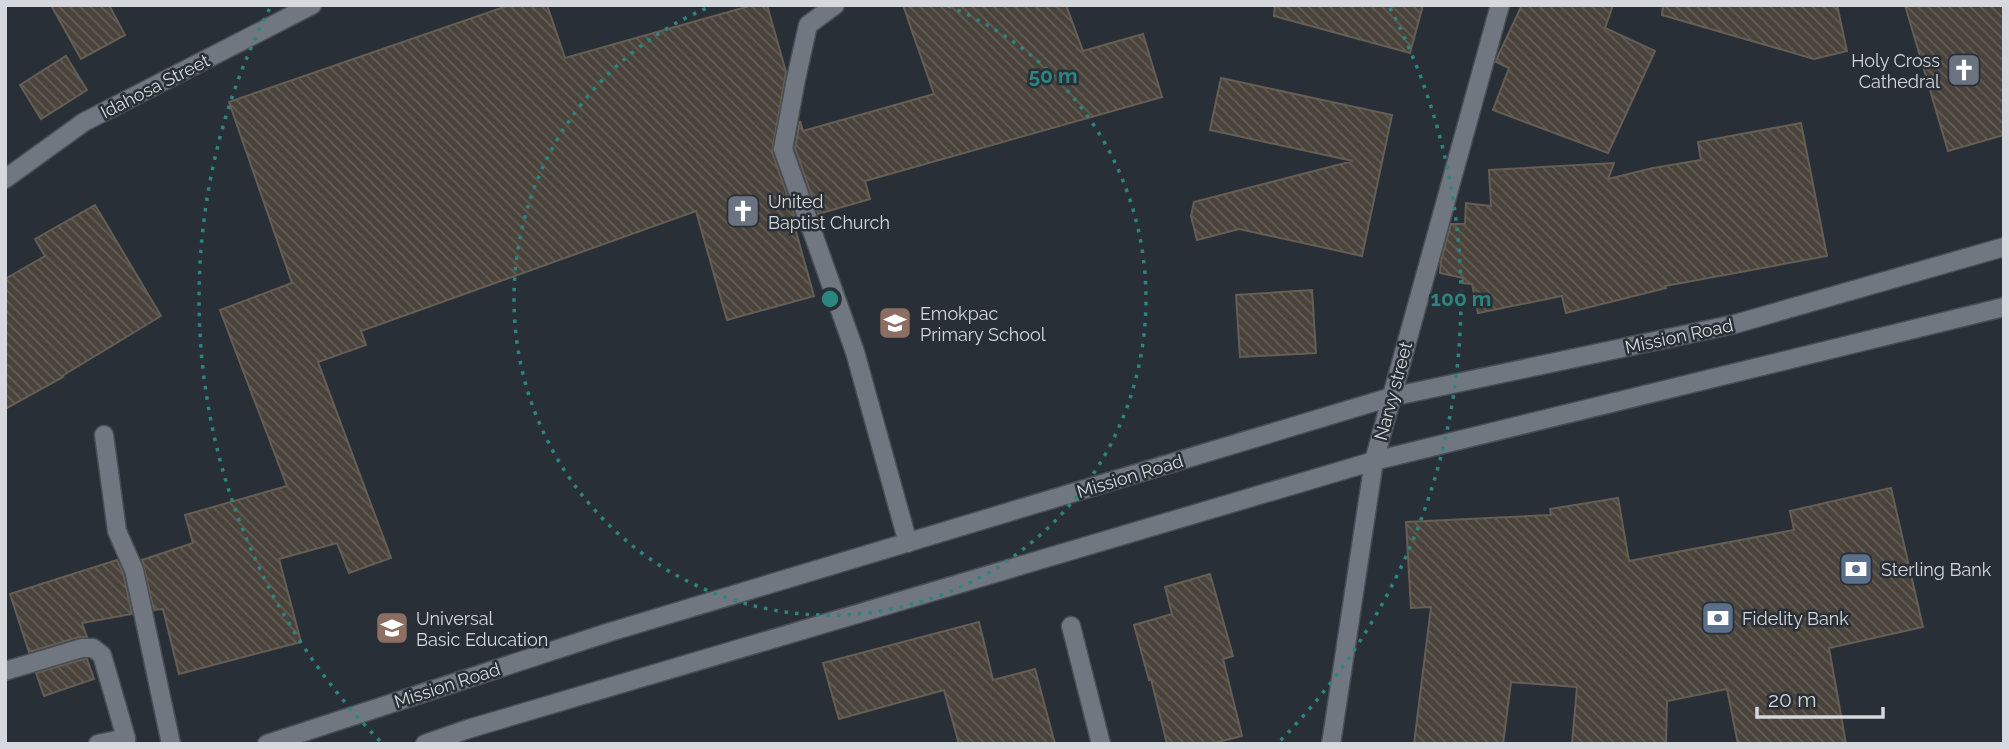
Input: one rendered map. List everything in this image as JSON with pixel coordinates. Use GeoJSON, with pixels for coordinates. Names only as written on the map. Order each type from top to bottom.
{"type":"FeatureCollection","features":[{"type":"Feature","properties":{"kind":"street","name":"Idahosa Street"},"geometry":{"type":"LineString","coordinates":[[5,179],[84,122],[312,5]]}},
{"type":"Feature","properties":{"kind":"street"},"geometry":{"type":"LineString","coordinates":[[835,5],[808,25],[783,149],[855,352],[908,543]]}},
{"type":"Feature","properties":{"kind":"street","name":"Narvy street"},"geometry":{"type":"LineString","coordinates":[[1332,742],[1374,461],[1500,5]]}},
{"type":"Feature","properties":{"kind":"street","name":"Mission Road"},"geometry":{"type":"LineString","coordinates":[[267,744],[610,632],[1391,397],[1735,324],[2004,247]]}},
{"type":"Feature","properties":{"kind":"street"},"geometry":{"type":"LineString","coordinates":[[425,744],[470,736],[1374,461],[2004,307]]}},
{"type":"Feature","properties":{"kind":"street"},"geometry":{"type":"LineString","coordinates":[[104,435],[117,531],[134,570],[171,744]]}},
{"type":"Feature","properties":{"kind":"street"},"geometry":{"type":"LineString","coordinates":[[1071,626],[1101,744]]}},
{"type":"Feature","properties":{"kind":"street"},"geometry":{"type":"LineString","coordinates":[[5,671],[82,648],[93,648],[102,654],[126,741],[98,744]]}},
{"type":"Feature","properties":{"kind":"street"},"geometry":{"type":"LineString","coordinates":[[1314,744],[1332,742]]}},
{"type":"Feature","properties":{"kind":"building"},"geometry":{"type":"Polygon","coordinates":[[[51,5],[109,5],[125,35],[81,59],[51,5]]]}},
{"type":"Feature","properties":{"kind":"building"},"geometry":{"type":"Polygon","coordinates":[[[510,5],[547,5],[565,58],[753,5],[767,5],[786,72],[772,152],[796,220],[793,221],[814,296],[727,320],[696,211],[361,331],[366,345],[318,362],[391,558],[349,573],[337,543],[279,559],[301,642],[179,674],[163,609],[154,610],[142,560],[193,543],[185,515],[287,486],[220,310],[292,283],[229,102],[510,5]]]}},
{"type":"Feature","properties":{"kind":"building"},"geometry":{"type":"Polygon","coordinates":[[[903,5],[1066,5],[1083,51],[1143,34],[1162,97],[865,181],[870,199],[818,214],[795,148],[800,121],[803,131],[934,94],[903,5]]]}},
{"type":"Feature","properties":{"kind":"building"},"geometry":{"type":"Polygon","coordinates":[[[1275,5],[1423,5],[1410,53],[1274,16],[1275,5]]]}},
{"type":"Feature","properties":{"kind":"building"},"geometry":{"type":"Polygon","coordinates":[[[1522,5],[1613,5],[1605,28],[1655,51],[1608,153],[1493,110],[1509,68],[1496,62],[1497,58],[1522,5]]]}},
{"type":"Feature","properties":{"kind":"building"},"geometry":{"type":"Polygon","coordinates":[[[1663,5],[1837,5],[1847,51],[1814,59],[1662,15],[1663,5]]]}},
{"type":"Feature","properties":{"kind":"building","name":"Holy Cross Cathedral"},"geometry":{"type":"Polygon","coordinates":[[[1905,5],[2004,5],[2004,135],[1948,151],[1905,5]]]}},
{"type":"Feature","properties":{"kind":"building"},"geometry":{"type":"Polygon","coordinates":[[[66,56],[87,90],[41,119],[20,85],[66,56]]]}},
{"type":"Feature","properties":{"kind":"building"},"geometry":{"type":"Polygon","coordinates":[[[1221,78],[1392,115],[1362,256],[1239,229],[1197,240],[1191,216],[1194,202],[1353,161],[1210,130],[1221,78]]]}},
{"type":"Feature","properties":{"kind":"building"},"geometry":{"type":"Polygon","coordinates":[[[1801,123],[1827,256],[1665,286],[1666,288],[1566,313],[1562,296],[1478,313],[1472,284],[1463,283],[1463,278],[1440,273],[1451,224],[1465,224],[1466,203],[1491,206],[1489,170],[1614,163],[1608,179],[1701,160],[1698,142],[1801,123]]]}},
{"type":"Feature","properties":{"kind":"building"},"geometry":{"type":"Polygon","coordinates":[[[95,205],[161,316],[63,377],[5,409],[5,279],[45,256],[35,239],[95,205]]]}},
{"type":"Feature","properties":{"kind":"building"},"geometry":{"type":"Polygon","coordinates":[[[1312,290],[1316,353],[1240,357],[1236,295],[1312,290]]]}},
{"type":"Feature","properties":{"kind":"building"},"geometry":{"type":"Polygon","coordinates":[[[1891,488],[1923,627],[1829,648],[1846,744],[1738,744],[1727,689],[1667,701],[1666,744],[1572,744],[1577,687],[1511,682],[1503,744],[1414,744],[1431,607],[1411,608],[1406,522],[1551,515],[1550,509],[1618,498],[1629,561],[1794,530],[1790,511],[1891,488]]]}},
{"type":"Feature","properties":{"kind":"building"},"geometry":{"type":"Polygon","coordinates":[[[117,560],[123,573],[132,614],[82,623],[87,637],[29,652],[10,594],[117,560]]]}},
{"type":"Feature","properties":{"kind":"building"},"geometry":{"type":"Polygon","coordinates":[[[1210,574],[1233,656],[1223,659],[1242,736],[1210,744],[1167,744],[1134,625],[1172,614],[1165,587],[1210,574]]]}},
{"type":"Feature","properties":{"kind":"building"},"geometry":{"type":"Polygon","coordinates":[[[979,622],[993,680],[1035,669],[1055,744],[959,744],[944,690],[839,719],[823,663],[979,622]]]}},
{"type":"Feature","properties":{"kind":"building"},"geometry":{"type":"Polygon","coordinates":[[[87,659],[94,679],[44,696],[36,673],[87,659]]]}},
{"type":"Feature","properties":{"kind":"place","name":"Holy Cross Cathedral"},"geometry":{"type":"Point","coordinates":[1964,70]}},
{"type":"Feature","properties":{"kind":"place","name":"United Baptist Church"},"geometry":{"type":"Point","coordinates":[743,211]}},
{"type":"Feature","properties":{"kind":"place","name":"Emokpac Primary School"},"geometry":{"type":"Point","coordinates":[895,323]}},
{"type":"Feature","properties":{"kind":"place","name":"Sterling Bank"},"geometry":{"type":"Point","coordinates":[1856,569]}},
{"type":"Feature","properties":{"kind":"place","name":"Fidelity Bank"},"geometry":{"type":"Point","coordinates":[1718,618]}},
{"type":"Feature","properties":{"kind":"place","name":"Universal Basic Education"},"geometry":{"type":"Point","coordinates":[392,628]}}]}
